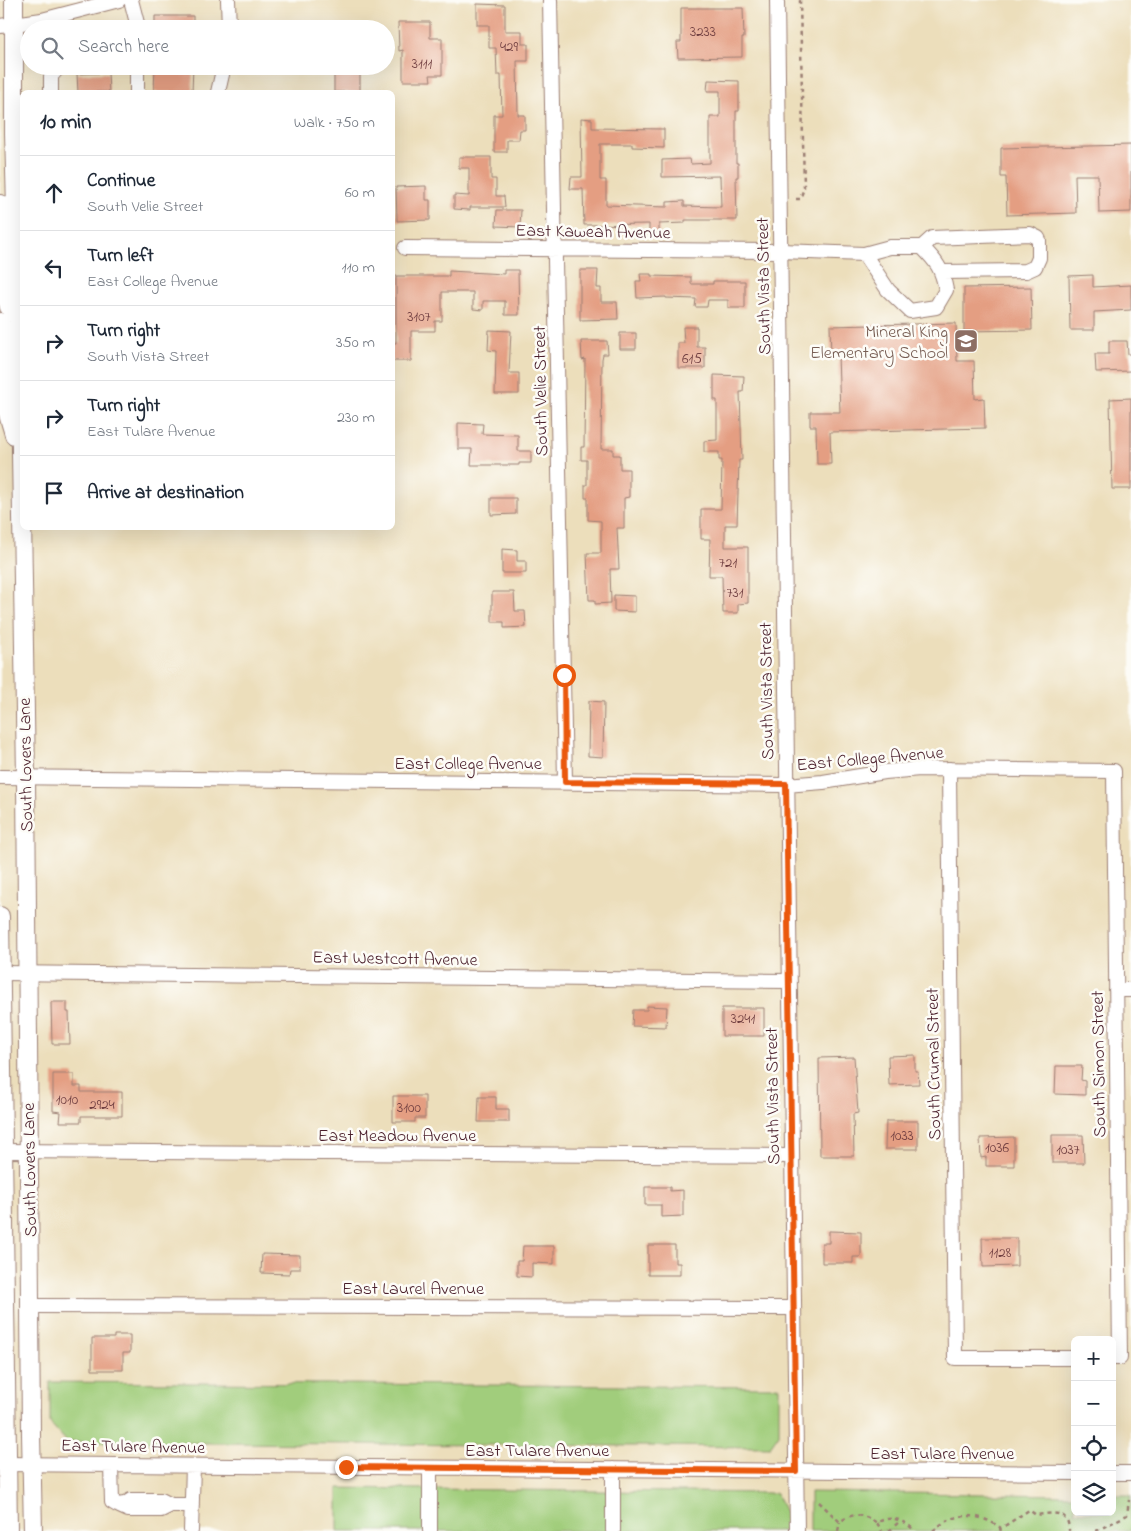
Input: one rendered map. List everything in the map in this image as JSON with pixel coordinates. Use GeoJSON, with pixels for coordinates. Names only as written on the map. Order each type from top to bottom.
{"type":"FeatureCollection","features":[{"type":"Feature","properties":{"kind":"main road","name":"South Lovers Lane"},"geometry":{"type":"LineString","coordinates":[[14,0],[7,26],[18,133],[20,257]]}},
{"type":"Feature","properties":{"kind":"main road"},"geometry":{"type":"LineString","coordinates":[[0,204],[2,205],[6,295],[9,307],[20,318]]}},
{"type":"Feature","properties":{"kind":"main road"},"geometry":{"type":"LineString","coordinates":[[0,322],[3,326],[5,340],[7,410],[20,454]]}},
{"type":"Feature","properties":{"kind":"main road","name":"South Lovers Lane"},"geometry":{"type":"LineString","coordinates":[[21,530],[26,778],[33,1531]]}},
{"type":"Feature","properties":{"kind":"main road","name":"South Lovers Lane"},"geometry":{"type":"LineString","coordinates":[[0,916],[4,1464],[8,1531]]}},
{"type":"Feature","properties":{"kind":"street"},"geometry":{"type":"LineString","coordinates":[[41,20],[119,0]]}},
{"type":"Feature","properties":{"kind":"street"},"geometry":{"type":"LineString","coordinates":[[131,0],[132,20]]}},
{"type":"Feature","properties":{"kind":"street"},"geometry":{"type":"LineString","coordinates":[[228,0],[229,20]]}},
{"type":"Feature","properties":{"kind":"street","name":"South Velie Street"},"geometry":{"type":"LineString","coordinates":[[550,0],[565,782]]}},
{"type":"Feature","properties":{"kind":"street","name":"South Vista Street"},"geometry":{"type":"LineString","coordinates":[[777,0],[797,1531]]}},
{"type":"Feature","properties":{"kind":"street"},"geometry":{"type":"LineString","coordinates":[[7,26],[20,24]]}},
{"type":"Feature","properties":{"kind":"street"},"geometry":{"type":"LineString","coordinates":[[51,90],[52,75]]}},
{"type":"Feature","properties":{"kind":"street"},"geometry":{"type":"LineString","coordinates":[[137,75],[137,90]]}},
{"type":"Feature","properties":{"kind":"street"},"geometry":{"type":"LineString","coordinates":[[218,90],[222,75]]}},
{"type":"Feature","properties":{"kind":"street"},"geometry":{"type":"LineString","coordinates":[[864,254],[888,290],[910,311],[936,307],[946,290],[942,272],[922,247],[932,238],[1030,234],[1039,240],[1040,258],[1035,267],[1026,270],[942,272]]}},
{"type":"Feature","properties":{"kind":"street","name":"East Kaweah Avenue"},"geometry":{"type":"LineString","coordinates":[[405,248],[556,248],[864,254],[890,247],[922,247]]}},
{"type":"Feature","properties":{"kind":"street","name":"East College Avenue"},"geometry":{"type":"LineString","coordinates":[[0,778],[786,784],[823,782],[885,772],[949,769],[1114,771]]}},
{"type":"Feature","properties":{"kind":"street","name":"South Crumal Street"},"geometry":{"type":"LineString","coordinates":[[949,769],[955,1358],[1071,1358]]}},
{"type":"Feature","properties":{"kind":"street","name":"South Simon Street"},"geometry":{"type":"LineString","coordinates":[[1114,771],[1116,1336]]}},
{"type":"Feature","properties":{"kind":"street","name":"East Westcott Avenue"},"geometry":{"type":"LineString","coordinates":[[0,973],[790,981]]}},
{"type":"Feature","properties":{"kind":"street"},"geometry":{"type":"LineString","coordinates":[[1116,990],[1131,990]]}},
{"type":"Feature","properties":{"kind":"street","name":"East Meadow Avenue"},"geometry":{"type":"LineString","coordinates":[[3,1151],[791,1156]]}},
{"type":"Feature","properties":{"kind":"street","name":"East Laurel Avenue"},"geometry":{"type":"LineString","coordinates":[[31,1306],[794,1308]]}},
{"type":"Feature","properties":{"kind":"street","name":"East Tulare Avenue"},"geometry":{"type":"LineString","coordinates":[[4,1464],[1071,1473]]}},
{"type":"Feature","properties":{"kind":"street"},"geometry":{"type":"LineString","coordinates":[[111,1465],[112,1502],[117,1505],[125,1504],[131,1500],[161,1500],[171,1505],[192,1505]]}},
{"type":"Feature","properties":{"kind":"street"},"geometry":{"type":"LineString","coordinates":[[192,1531],[193,1466]]}},
{"type":"Feature","properties":{"kind":"street"},"geometry":{"type":"LineString","coordinates":[[430,1468],[430,1531]]}},
{"type":"Feature","properties":{"kind":"street"},"geometry":{"type":"LineString","coordinates":[[613,1469],[613,1531]]}},
{"type":"Feature","properties":{"kind":"street"},"geometry":{"type":"LineString","coordinates":[[1116,1473],[1131,1473]]}},
{"type":"Feature","properties":{"kind":"path"},"geometry":{"type":"LineString","coordinates":[[796,199],[800,199],[804,188],[800,0]]}},
{"type":"Feature","properties":{"kind":"path"},"geometry":{"type":"LineString","coordinates":[[1096,1531],[1127,1515],[1129,1500]]}},
{"type":"Feature","properties":{"kind":"path"},"geometry":{"type":"LineString","coordinates":[[819,1502],[840,1522]]}},
{"type":"Feature","properties":{"kind":"path"},"geometry":{"type":"LineString","coordinates":[[933,1531],[945,1521],[957,1516],[974,1516],[985,1519],[1001,1530],[1029,1510],[1036,1515],[1052,1513],[1062,1516],[1068,1523],[1069,1531]]}},
{"type":"Feature","properties":{"kind":"path"},"geometry":{"type":"LineString","coordinates":[[838,1531],[840,1522],[854,1514],[862,1515],[877,1523],[882,1531]]}},
{"type":"Feature","properties":{"kind":"path"},"geometry":{"type":"LineString","coordinates":[[877,1523],[888,1518],[900,1521],[915,1531]]}},
{"type":"Feature","properties":{"kind":"path"},"geometry":{"type":"LineString","coordinates":[[888,1531],[900,1521]]}},
{"type":"Feature","properties":{"kind":"green space"},"geometry":{"type":"Polygon","coordinates":[[[50,1382],[779,1387],[779,1434],[770,1447],[67,1442],[50,1423],[50,1382]]]}},
{"type":"Feature","properties":{"kind":"green space"},"geometry":{"type":"Polygon","coordinates":[[[338,1488],[776,1493],[789,1521],[790,1531],[338,1531],[338,1488]]]}},
{"type":"Feature","properties":{"kind":"green space"},"geometry":{"type":"Polygon","coordinates":[[[810,1492],[1071,1495],[1071,1516],[1116,1516],[1116,1495],[1131,1495],[1131,1531],[810,1531],[810,1492]]]}},
{"type":"Feature","properties":{"kind":"building"},"geometry":{"type":"Polygon","coordinates":[[[477,4],[505,5],[505,31],[522,31],[522,44],[528,44],[528,61],[517,61],[518,115],[525,115],[525,130],[520,130],[519,140],[507,140],[507,152],[494,152],[494,115],[502,115],[501,75],[497,75],[496,48],[489,48],[489,25],[477,25],[477,4]]]}},
{"type":"Feature","properties":{"kind":"building"},"geometry":{"type":"Polygon","coordinates":[[[681,8],[743,8],[744,38],[742,38],[742,57],[678,58],[677,42],[681,42],[681,8]]]}},
{"type":"Feature","properties":{"kind":"building"},"geometry":{"type":"Polygon","coordinates":[[[155,16],[193,16],[193,20],[155,20],[155,16]]]}},
{"type":"Feature","properties":{"kind":"building"},"geometry":{"type":"Polygon","coordinates":[[[398,22],[430,22],[430,38],[442,38],[442,75],[430,75],[431,81],[403,81],[403,50],[399,51],[398,22]]]}},
{"type":"Feature","properties":{"kind":"building"},"geometry":{"type":"Polygon","coordinates":[[[77,75],[108,75],[109,90],[78,90],[77,75]]]}},
{"type":"Feature","properties":{"kind":"building"},"geometry":{"type":"Polygon","coordinates":[[[155,75],[193,75],[192,90],[154,90],[155,75]]]}},
{"type":"Feature","properties":{"kind":"building"},"geometry":{"type":"Polygon","coordinates":[[[334,75],[360,75],[360,90],[334,90],[334,75]]]}},
{"type":"Feature","properties":{"kind":"building"},"geometry":{"type":"Polygon","coordinates":[[[708,80],[739,81],[739,111],[736,111],[736,163],[738,163],[738,177],[736,177],[737,220],[685,220],[685,223],[659,224],[659,235],[649,235],[649,224],[584,225],[583,189],[570,189],[571,177],[582,177],[581,118],[592,119],[592,128],[664,129],[664,148],[632,147],[632,144],[600,144],[600,180],[606,180],[606,205],[667,207],[667,202],[684,201],[684,206],[721,207],[720,176],[662,177],[662,160],[690,159],[691,164],[710,163],[710,117],[720,117],[720,91],[707,91],[708,80]]]}},
{"type":"Feature","properties":{"kind":"building"},"geometry":{"type":"Polygon","coordinates":[[[1131,145],[1131,212],[1099,213],[1098,175],[1075,175],[1076,213],[1007,215],[1006,177],[1001,177],[1001,148],[1131,145]]]}},
{"type":"Feature","properties":{"kind":"building"},"geometry":{"type":"Polygon","coordinates":[[[459,157],[491,157],[491,179],[496,179],[496,196],[504,196],[505,207],[470,207],[470,210],[454,209],[454,195],[469,196],[469,168],[459,168],[459,157]]]}},
{"type":"Feature","properties":{"kind":"building"},"geometry":{"type":"Polygon","coordinates":[[[426,186],[426,200],[430,200],[430,220],[397,221],[396,187],[426,186]]]}},
{"type":"Feature","properties":{"kind":"building"},"geometry":{"type":"Polygon","coordinates":[[[497,210],[521,210],[520,227],[496,226],[497,210]]]}},
{"type":"Feature","properties":{"kind":"building"},"geometry":{"type":"Polygon","coordinates":[[[504,270],[518,270],[519,315],[505,315],[505,301],[483,301],[483,310],[473,309],[473,292],[442,292],[442,321],[435,321],[435,331],[411,331],[411,361],[395,361],[396,276],[449,276],[449,271],[504,274],[504,270]]]}},
{"type":"Feature","properties":{"kind":"building"},"geometry":{"type":"Polygon","coordinates":[[[580,270],[598,270],[597,288],[601,288],[601,302],[617,302],[618,319],[580,320],[580,270]]]}},
{"type":"Feature","properties":{"kind":"building"},"geometry":{"type":"Polygon","coordinates":[[[640,274],[691,277],[691,284],[713,284],[713,281],[745,281],[745,308],[728,308],[728,300],[708,300],[707,307],[695,307],[696,299],[637,298],[636,281],[641,281],[640,274]]]}},
{"type":"Feature","properties":{"kind":"building"},"geometry":{"type":"Polygon","coordinates":[[[1093,275],[1093,287],[1131,285],[1131,310],[1094,312],[1094,330],[1070,330],[1069,276],[1093,275]]]}},
{"type":"Feature","properties":{"kind":"building"},"geometry":{"type":"Polygon","coordinates":[[[1031,287],[1032,330],[964,331],[964,288],[1031,287]]]}},
{"type":"Feature","properties":{"kind":"building"},"geometry":{"type":"Polygon","coordinates":[[[956,323],[957,361],[974,361],[975,399],[984,398],[985,428],[830,432],[831,464],[817,464],[816,426],[810,426],[810,412],[840,412],[838,355],[831,355],[830,326],[956,323]]]}},
{"type":"Feature","properties":{"kind":"building"},"geometry":{"type":"Polygon","coordinates":[[[683,327],[697,327],[697,347],[705,347],[705,368],[678,368],[678,343],[684,343],[683,327]]]}},
{"type":"Feature","properties":{"kind":"building"},"geometry":{"type":"Polygon","coordinates":[[[489,330],[511,331],[509,373],[519,373],[519,394],[495,394],[496,351],[488,350],[489,330]]]}},
{"type":"Feature","properties":{"kind":"building"},"geometry":{"type":"Polygon","coordinates":[[[620,333],[636,333],[636,349],[620,349],[620,333]]]}},
{"type":"Feature","properties":{"kind":"building"},"geometry":{"type":"Polygon","coordinates":[[[581,341],[607,341],[608,354],[603,354],[602,359],[601,449],[613,449],[613,455],[620,455],[620,469],[629,469],[629,497],[624,498],[624,528],[617,528],[619,569],[610,569],[611,603],[595,604],[595,600],[589,600],[587,553],[601,553],[601,521],[588,520],[588,498],[585,498],[587,460],[581,460],[581,447],[584,447],[585,359],[582,360],[581,341]]]}},
{"type":"Feature","properties":{"kind":"building"},"geometry":{"type":"Polygon","coordinates":[[[1109,341],[1127,341],[1128,354],[1131,354],[1131,371],[1096,372],[1095,354],[1109,354],[1109,341]]]}},
{"type":"Feature","properties":{"kind":"building"},"geometry":{"type":"Polygon","coordinates":[[[714,375],[744,376],[743,392],[740,392],[742,460],[739,460],[737,525],[725,525],[725,547],[748,547],[748,603],[738,604],[738,613],[723,613],[722,576],[709,576],[710,539],[701,539],[701,509],[721,509],[722,460],[719,460],[719,452],[704,452],[704,441],[717,440],[717,400],[714,400],[714,375]]]}},
{"type":"Feature","properties":{"kind":"building"},"geometry":{"type":"Polygon","coordinates":[[[1131,398],[1131,489],[1112,489],[1110,399],[1131,398]]]}},
{"type":"Feature","properties":{"kind":"building"},"geometry":{"type":"Polygon","coordinates":[[[458,423],[483,424],[482,434],[518,435],[518,451],[531,451],[531,463],[519,463],[519,465],[471,465],[472,449],[458,449],[458,423]]]}},
{"type":"Feature","properties":{"kind":"building"},"geometry":{"type":"Polygon","coordinates":[[[491,498],[516,498],[516,514],[491,515],[491,498]]]}},
{"type":"Feature","properties":{"kind":"building"},"geometry":{"type":"Polygon","coordinates":[[[502,549],[517,550],[517,561],[526,561],[526,573],[502,573],[502,549]]]}},
{"type":"Feature","properties":{"kind":"building"},"geometry":{"type":"Polygon","coordinates":[[[492,592],[514,592],[515,611],[525,611],[526,627],[504,628],[504,622],[492,622],[492,592]]]}},
{"type":"Feature","properties":{"kind":"building"},"geometry":{"type":"Polygon","coordinates":[[[614,595],[635,596],[635,612],[614,611],[614,595]]]}},
{"type":"Feature","properties":{"kind":"building"},"geometry":{"type":"Polygon","coordinates":[[[589,701],[604,702],[603,757],[588,756],[589,701]]]}},
{"type":"Feature","properties":{"kind":"building"},"geometry":{"type":"Polygon","coordinates":[[[51,1002],[67,1002],[70,1044],[52,1044],[51,1002]]]}},
{"type":"Feature","properties":{"kind":"building"},"geometry":{"type":"Polygon","coordinates":[[[647,1006],[667,1007],[666,1027],[632,1026],[633,1010],[647,1010],[647,1006]]]}},
{"type":"Feature","properties":{"kind":"building"},"geometry":{"type":"Polygon","coordinates":[[[722,1008],[764,1008],[764,1036],[722,1036],[722,1008]]]}},
{"type":"Feature","properties":{"kind":"building"},"geometry":{"type":"Polygon","coordinates":[[[915,1055],[915,1071],[918,1071],[919,1084],[889,1085],[888,1056],[915,1055]]]}},
{"type":"Feature","properties":{"kind":"building"},"geometry":{"type":"Polygon","coordinates":[[[854,1057],[858,1113],[853,1114],[854,1156],[820,1156],[819,1058],[854,1057]]]}},
{"type":"Feature","properties":{"kind":"building"},"geometry":{"type":"Polygon","coordinates":[[[1056,1066],[1082,1066],[1081,1080],[1085,1081],[1085,1095],[1055,1094],[1056,1066]]]}},
{"type":"Feature","properties":{"kind":"building"},"geometry":{"type":"Polygon","coordinates":[[[53,1074],[74,1074],[74,1086],[81,1086],[81,1092],[122,1092],[122,1116],[81,1116],[81,1122],[60,1122],[61,1112],[53,1111],[53,1074]]]}},
{"type":"Feature","properties":{"kind":"building"},"geometry":{"type":"Polygon","coordinates":[[[393,1096],[425,1096],[425,1118],[415,1118],[415,1122],[393,1122],[393,1096]]]}},
{"type":"Feature","properties":{"kind":"building"},"geometry":{"type":"Polygon","coordinates":[[[479,1097],[496,1097],[496,1109],[509,1109],[509,1122],[478,1122],[479,1097]]]}},
{"type":"Feature","properties":{"kind":"building"},"geometry":{"type":"Polygon","coordinates":[[[886,1121],[918,1121],[918,1149],[885,1149],[886,1121]]]}},
{"type":"Feature","properties":{"kind":"building"},"geometry":{"type":"Polygon","coordinates":[[[1052,1135],[1083,1135],[1084,1163],[1052,1163],[1052,1135]]]}},
{"type":"Feature","properties":{"kind":"building"},"geometry":{"type":"Polygon","coordinates":[[[1014,1137],[1014,1166],[986,1166],[986,1157],[981,1158],[980,1138],[1014,1137]]]}},
{"type":"Feature","properties":{"kind":"building"},"geometry":{"type":"Polygon","coordinates":[[[645,1187],[670,1187],[670,1191],[683,1190],[683,1216],[661,1217],[661,1205],[645,1205],[645,1187]]]}},
{"type":"Feature","properties":{"kind":"building"},"geometry":{"type":"Polygon","coordinates":[[[829,1231],[861,1232],[861,1257],[853,1257],[853,1263],[822,1263],[822,1243],[829,1243],[829,1231]]]}},
{"type":"Feature","properties":{"kind":"building"},"geometry":{"type":"Polygon","coordinates":[[[982,1238],[1017,1238],[1017,1266],[983,1267],[982,1238]]]}},
{"type":"Feature","properties":{"kind":"building"},"geometry":{"type":"Polygon","coordinates":[[[648,1245],[675,1245],[675,1263],[680,1263],[680,1275],[648,1275],[648,1245]]]}},
{"type":"Feature","properties":{"kind":"building"},"geometry":{"type":"Polygon","coordinates":[[[523,1246],[554,1246],[554,1264],[532,1263],[532,1277],[517,1276],[517,1261],[522,1261],[523,1246]]]}},
{"type":"Feature","properties":{"kind":"building"},"geometry":{"type":"Polygon","coordinates":[[[262,1254],[300,1255],[300,1269],[290,1269],[289,1274],[261,1273],[262,1254]]]}},
{"type":"Feature","properties":{"kind":"building"},"geometry":{"type":"Polygon","coordinates":[[[114,1335],[130,1335],[130,1353],[123,1353],[123,1370],[92,1370],[92,1338],[114,1338],[114,1335]]]}},
{"type":"Feature","properties":{"kind":"place","name":"Mineral King Elementary School"},"geometry":{"type":"Point","coordinates":[966,341]}},
{"type":"Feature","properties":{"kind":"route"},"geometry":{"type":"LineString","coordinates":[[346,1467],[796,1471],[786,784],[565,782],[564,675]]}}]}
